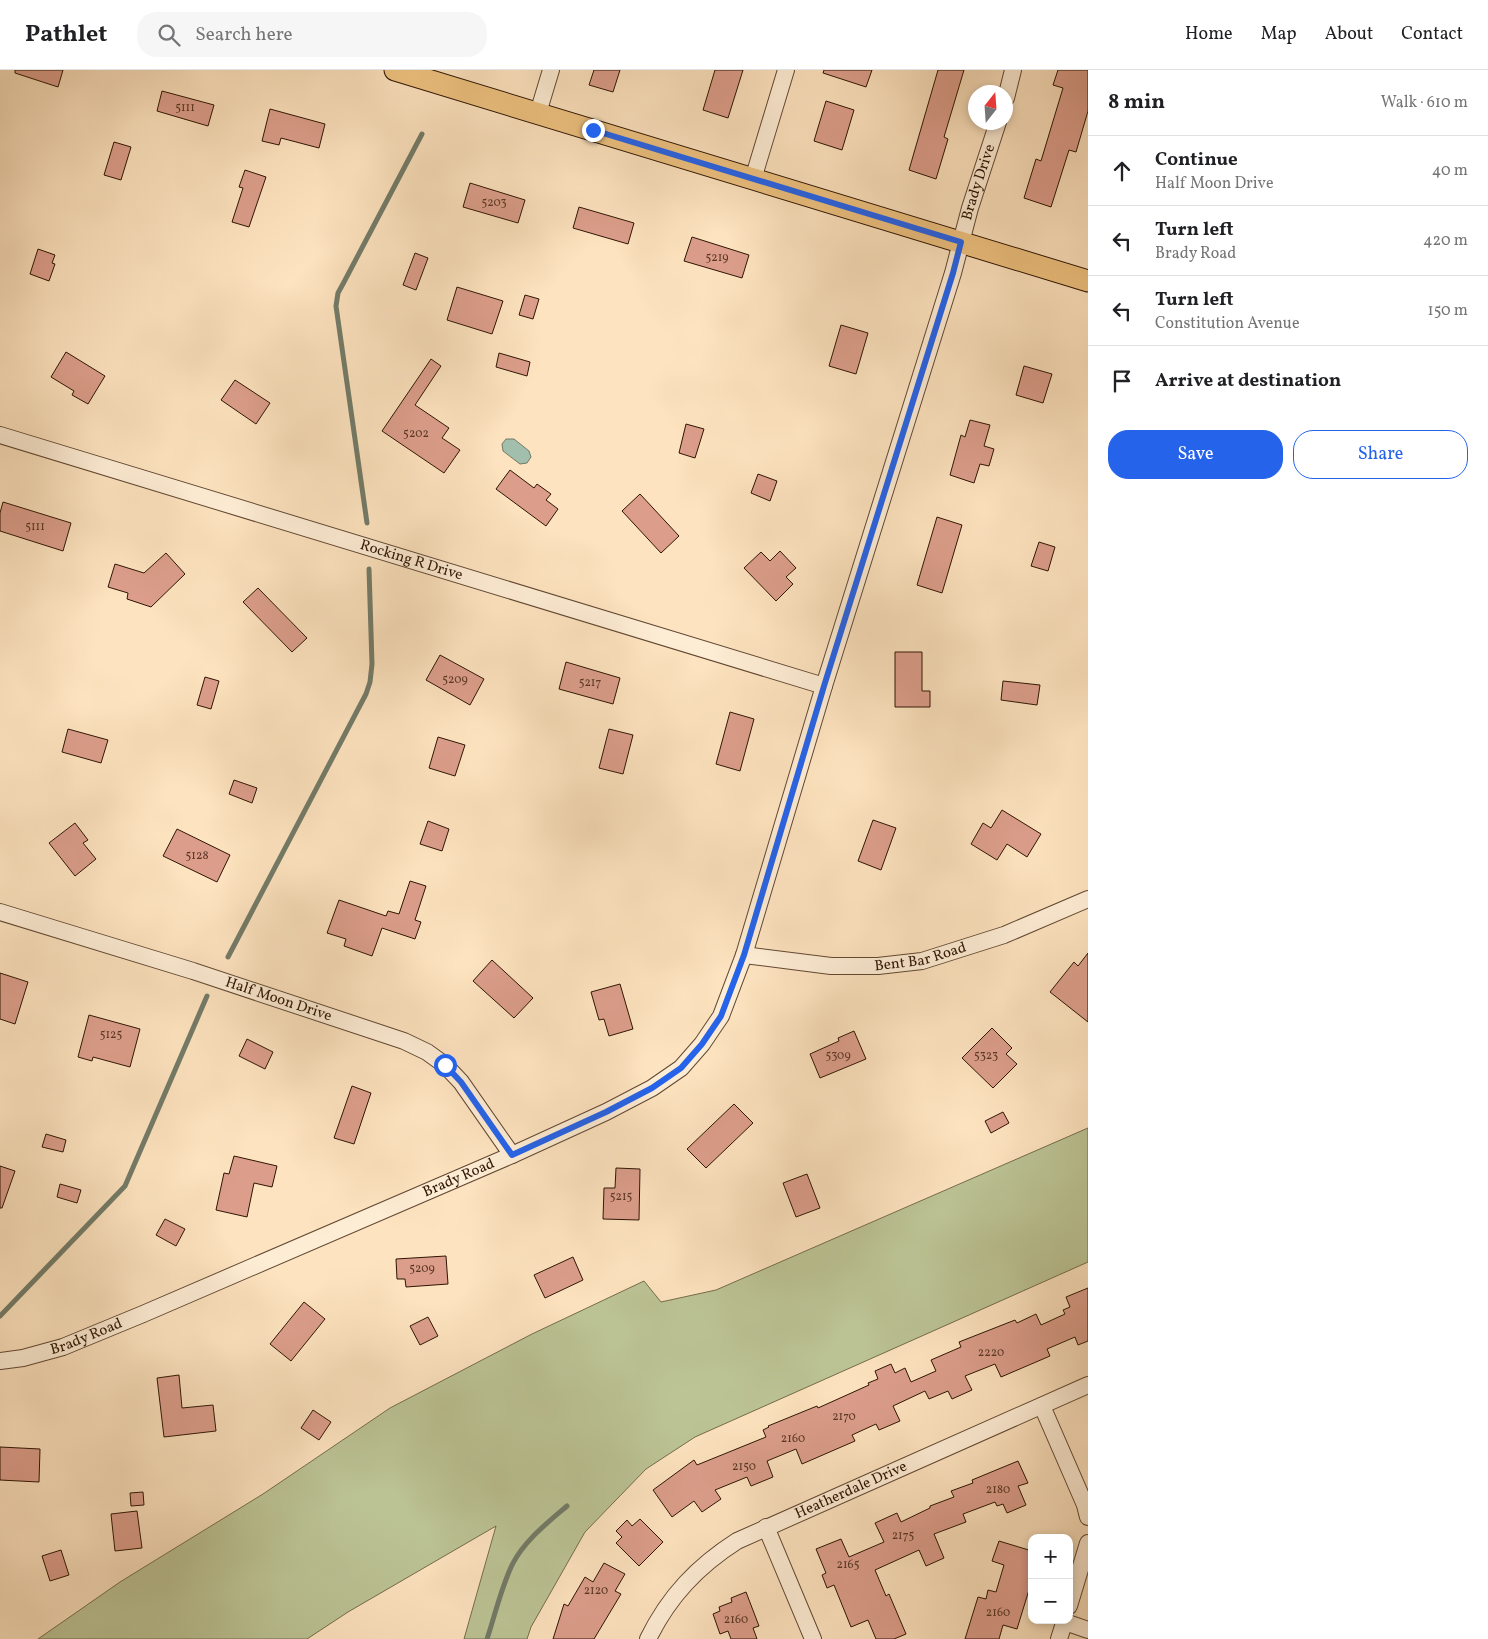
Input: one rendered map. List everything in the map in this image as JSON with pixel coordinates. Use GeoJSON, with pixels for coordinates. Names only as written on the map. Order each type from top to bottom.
{"type":"FeatureCollection","features":[{"type":"Feature","properties":{"kind":"main road"},"geometry":{"type":"LineString","coordinates":[[395,70],[1088,281]]}},
{"type":"Feature","properties":{"kind":"street"},"geometry":{"type":"LineString","coordinates":[[538,113],[551,70]]}},
{"type":"Feature","properties":{"kind":"street"},"geometry":{"type":"LineString","coordinates":[[753,179],[786,70]]}},
{"type":"Feature","properties":{"kind":"street"},"geometry":{"type":"LineString","coordinates":[[1009,85],[1013,70]]}},
{"type":"Feature","properties":{"kind":"street","name":"Brady Drive"},"geometry":{"type":"LineString","coordinates":[[961,242],[996,130]]}},
{"type":"Feature","properties":{"kind":"street","name":"Brady Road"},"geometry":{"type":"LineString","coordinates":[[0,1362],[63,1347],[512,1155],[606,1112],[646,1091],[681,1068],[702,1044],[721,1016],[744,955],[824,686],[950,283],[961,242]]}},
{"type":"Feature","properties":{"kind":"street","name":"Rocking R Drive"},"geometry":{"type":"LineString","coordinates":[[0,435],[824,686]]}},
{"type":"Feature","properties":{"kind":"street","name":"Bent Bar Road"},"geometry":{"type":"LineString","coordinates":[[744,955],[830,966],[878,966],[922,961],[1004,935],[1088,899]]}},
{"type":"Feature","properties":{"kind":"street","name":"Half Moon Drive"},"geometry":{"type":"LineString","coordinates":[[0,912],[202,974],[404,1041],[427,1052],[451,1071],[461,1082],[512,1155]]}},
{"type":"Feature","properties":{"kind":"street","name":"Heatherdale Drive"},"geometry":{"type":"LineString","coordinates":[[648,1639],[679,1590],[696,1571],[715,1555],[738,1541],[1088,1386]]}},
{"type":"Feature","properties":{"kind":"street"},"geometry":{"type":"LineString","coordinates":[[1042,1406],[1085,1505],[1088,1517]]}},
{"type":"Feature","properties":{"kind":"street"},"geometry":{"type":"LineString","coordinates":[[766,1527],[812,1639]]}},
{"type":"Feature","properties":{"kind":"street"},"geometry":{"type":"LineString","coordinates":[[1073,1593],[1088,1543]]}},
{"type":"Feature","properties":{"kind":"street"},"geometry":{"type":"LineString","coordinates":[[1059,1639],[1064,1624]]}},
{"type":"Feature","properties":{"kind":"street"},"geometry":{"type":"LineString","coordinates":[[1073,1624],[1088,1630]]}},
{"type":"Feature","properties":{"kind":"shaded area"},"geometry":{"type":"Polygon","coordinates":[[[506,439],[514,439],[529,451],[531,457],[527,463],[520,464],[503,451],[502,444],[506,439]]]}},
{"type":"Feature","properties":{"kind":"shaded area"},"geometry":{"type":"Polygon","coordinates":[[[1088,1128],[1088,1262],[695,1437],[646,1469],[585,1532],[531,1627],[527,1639],[464,1639],[496,1526],[348,1612],[307,1639],[38,1639],[120,1582],[263,1494],[390,1408],[532,1334],[644,1281],[661,1302],[716,1290],[1088,1128]]]}},
{"type":"Feature","properties":{"kind":"building"},"geometry":{"type":"Polygon","coordinates":[[[15,70],[63,70],[58,87],[15,73],[15,70]]]}},
{"type":"Feature","properties":{"kind":"building"},"geometry":{"type":"Polygon","coordinates":[[[594,70],[620,70],[613,92],[589,85],[594,70]]]}},
{"type":"Feature","properties":{"kind":"building"},"geometry":{"type":"Polygon","coordinates":[[[715,70],[743,70],[728,118],[703,110],[715,70]]]}},
{"type":"Feature","properties":{"kind":"building"},"geometry":{"type":"Polygon","coordinates":[[[824,70],[872,70],[866,87],[823,73],[824,70]]]}},
{"type":"Feature","properties":{"kind":"building"},"geometry":{"type":"Polygon","coordinates":[[[938,70],[964,70],[944,137],[948,139],[936,179],[909,170],[938,70]]]}},
{"type":"Feature","properties":{"kind":"building"},"geometry":{"type":"Polygon","coordinates":[[[1058,70],[1088,70],[1088,111],[1076,152],[1069,150],[1051,207],[1024,198],[1036,159],[1041,161],[1063,88],[1053,85],[1058,70]]]}},
{"type":"Feature","properties":{"kind":"building"},"geometry":{"type":"Polygon","coordinates":[[[162,91],[214,105],[208,126],[157,111],[162,91]]]}},
{"type":"Feature","properties":{"kind":"building"},"geometry":{"type":"Polygon","coordinates":[[[826,101],[854,110],[842,150],[814,141],[826,101]]]}},
{"type":"Feature","properties":{"kind":"building"},"geometry":{"type":"Polygon","coordinates":[[[270,109],[325,124],[319,148],[281,138],[279,145],[262,141],[270,109]]]}},
{"type":"Feature","properties":{"kind":"building"},"geometry":{"type":"Polygon","coordinates":[[[114,142],[131,147],[121,180],[104,175],[114,142]]]}},
{"type":"Feature","properties":{"kind":"building"},"geometry":{"type":"Polygon","coordinates":[[[245,170],[266,177],[249,227],[232,222],[243,188],[239,187],[245,170]]]}},
{"type":"Feature","properties":{"kind":"building"},"geometry":{"type":"Polygon","coordinates":[[[470,183],[525,200],[518,223],[463,207],[470,183]]]}},
{"type":"Feature","properties":{"kind":"building"},"geometry":{"type":"Polygon","coordinates":[[[579,207],[634,223],[628,244],[573,228],[579,207]]]}},
{"type":"Feature","properties":{"kind":"building"},"geometry":{"type":"Polygon","coordinates":[[[692,237],[749,255],[742,278],[684,261],[692,237]]]}},
{"type":"Feature","properties":{"kind":"building"},"geometry":{"type":"Polygon","coordinates":[[[38,249],[55,255],[52,263],[55,264],[49,281],[30,274],[38,249]]]}},
{"type":"Feature","properties":{"kind":"building"},"geometry":{"type":"Polygon","coordinates":[[[415,253],[428,258],[416,290],[403,285],[415,253]]]}},
{"type":"Feature","properties":{"kind":"building"},"geometry":{"type":"Polygon","coordinates":[[[457,287],[503,301],[492,334],[447,320],[457,287]]]}},
{"type":"Feature","properties":{"kind":"building"},"geometry":{"type":"Polygon","coordinates":[[[525,295],[539,299],[533,319],[519,315],[525,295]]]}},
{"type":"Feature","properties":{"kind":"building"},"geometry":{"type":"Polygon","coordinates":[[[841,325],[868,333],[856,374],[829,366],[841,325]]]}},
{"type":"Feature","properties":{"kind":"building"},"geometry":{"type":"Polygon","coordinates":[[[66,352],[105,376],[88,404],[72,395],[74,391],[51,377],[66,352]]]}},
{"type":"Feature","properties":{"kind":"building"},"geometry":{"type":"Polygon","coordinates":[[[499,353],[530,362],[527,376],[496,367],[499,353]]]}},
{"type":"Feature","properties":{"kind":"building"},"geometry":{"type":"Polygon","coordinates":[[[431,359],[441,366],[415,405],[449,428],[442,438],[460,450],[444,473],[382,431],[431,359]]]}},
{"type":"Feature","properties":{"kind":"building"},"geometry":{"type":"Polygon","coordinates":[[[1024,366],[1052,374],[1043,403],[1016,395],[1024,366]]]}},
{"type":"Feature","properties":{"kind":"building"},"geometry":{"type":"Polygon","coordinates":[[[235,380],[270,403],[256,424],[221,400],[235,380]]]}},
{"type":"Feature","properties":{"kind":"building"},"geometry":{"type":"Polygon","coordinates":[[[970,420],[990,425],[984,446],[994,449],[989,466],[980,464],[974,483],[950,475],[961,435],[965,437],[970,420]]]}},
{"type":"Feature","properties":{"kind":"building"},"geometry":{"type":"Polygon","coordinates":[[[686,424],[704,429],[695,458],[679,453],[686,424]]]}},
{"type":"Feature","properties":{"kind":"building"},"geometry":{"type":"Polygon","coordinates":[[[510,470],[534,488],[537,484],[551,494],[546,500],[558,509],[546,526],[496,489],[510,470]]]}},
{"type":"Feature","properties":{"kind":"building"},"geometry":{"type":"Polygon","coordinates":[[[758,474],[777,481],[770,501],[751,493],[758,474]]]}},
{"type":"Feature","properties":{"kind":"building"},"geometry":{"type":"Polygon","coordinates":[[[640,494],[679,536],[661,553],[622,511],[640,494]]]}},
{"type":"Feature","properties":{"kind":"building"},"geometry":{"type":"Polygon","coordinates":[[[3,502],[71,523],[63,551],[0,531],[0,513],[3,502]]]}},
{"type":"Feature","properties":{"kind":"building"},"geometry":{"type":"Polygon","coordinates":[[[937,517],[962,525],[942,593],[917,585],[937,517]]]}},
{"type":"Feature","properties":{"kind":"building"},"geometry":{"type":"Polygon","coordinates":[[[1039,542],[1055,547],[1048,571],[1031,566],[1039,542]]]}},
{"type":"Feature","properties":{"kind":"building"},"geometry":{"type":"Polygon","coordinates":[[[780,551],[796,568],[786,577],[793,584],[776,601],[744,568],[761,552],[770,561],[780,551]]]}},
{"type":"Feature","properties":{"kind":"building"},"geometry":{"type":"Polygon","coordinates":[[[166,553],[185,574],[151,607],[127,599],[128,593],[108,587],[115,564],[144,573],[166,553]]]}},
{"type":"Feature","properties":{"kind":"building"},"geometry":{"type":"Polygon","coordinates":[[[258,588],[307,638],[292,652],[243,602],[258,588]]]}},
{"type":"Feature","properties":{"kind":"building"},"geometry":{"type":"Polygon","coordinates":[[[895,652],[922,652],[922,691],[930,691],[930,707],[895,707],[895,652]]]}},
{"type":"Feature","properties":{"kind":"building"},"geometry":{"type":"Polygon","coordinates":[[[440,655],[484,679],[470,705],[426,680],[440,655]]]}},
{"type":"Feature","properties":{"kind":"building"},"geometry":{"type":"Polygon","coordinates":[[[566,662],[620,678],[613,704],[559,689],[566,662]]]}},
{"type":"Feature","properties":{"kind":"building"},"geometry":{"type":"Polygon","coordinates":[[[205,677],[219,681],[211,709],[197,705],[205,677]]]}},
{"type":"Feature","properties":{"kind":"building"},"geometry":{"type":"Polygon","coordinates":[[[1003,681],[1040,685],[1037,705],[1001,700],[1003,681]]]}},
{"type":"Feature","properties":{"kind":"building"},"geometry":{"type":"Polygon","coordinates":[[[730,712],[754,719],[740,771],[716,764],[730,712]]]}},
{"type":"Feature","properties":{"kind":"building"},"geometry":{"type":"Polygon","coordinates":[[[68,729],[108,740],[101,763],[62,752],[68,729]]]}},
{"type":"Feature","properties":{"kind":"building"},"geometry":{"type":"Polygon","coordinates":[[[609,729],[633,735],[623,774],[599,768],[609,729]]]}},
{"type":"Feature","properties":{"kind":"building"},"geometry":{"type":"Polygon","coordinates":[[[438,737],[465,745],[455,776],[429,768],[438,737]]]}},
{"type":"Feature","properties":{"kind":"building"},"geometry":{"type":"Polygon","coordinates":[[[234,780],[257,788],[252,803],[229,794],[234,780]]]}},
{"type":"Feature","properties":{"kind":"building"},"geometry":{"type":"Polygon","coordinates":[[[1002,810],[1041,834],[1027,857],[1007,844],[997,860],[971,844],[983,823],[991,828],[1002,810]]]}},
{"type":"Feature","properties":{"kind":"building"},"geometry":{"type":"Polygon","coordinates":[[[873,820],[896,828],[881,870],[858,861],[873,820]]]}},
{"type":"Feature","properties":{"kind":"building"},"geometry":{"type":"Polygon","coordinates":[[[428,821],[449,829],[442,851],[420,844],[428,821]]]}},
{"type":"Feature","properties":{"kind":"building"},"geometry":{"type":"Polygon","coordinates":[[[75,823],[88,840],[83,843],[96,859],[75,876],[49,843],[75,823]]]}},
{"type":"Feature","properties":{"kind":"building"},"geometry":{"type":"Polygon","coordinates":[[[177,829],[230,855],[217,882],[163,856],[177,829]]]}},
{"type":"Feature","properties":{"kind":"building"},"geometry":{"type":"Polygon","coordinates":[[[410,881],[426,886],[415,920],[421,922],[415,939],[382,928],[372,956],[344,946],[346,939],[327,933],[339,900],[386,916],[388,911],[399,914],[410,881]]]}},
{"type":"Feature","properties":{"kind":"building"},"geometry":{"type":"Polygon","coordinates":[[[1088,953],[1088,1022],[1050,992],[1074,962],[1078,966],[1088,953]]]}},
{"type":"Feature","properties":{"kind":"building"},"geometry":{"type":"Polygon","coordinates":[[[492,960],[533,998],[514,1018],[473,981],[492,960]]]}},
{"type":"Feature","properties":{"kind":"building"},"geometry":{"type":"Polygon","coordinates":[[[0,973],[28,982],[15,1024],[0,1019],[0,973]]]}},
{"type":"Feature","properties":{"kind":"building"},"geometry":{"type":"Polygon","coordinates":[[[620,984],[633,1029],[609,1036],[604,1019],[599,1020],[591,992],[620,984]]]}},
{"type":"Feature","properties":{"kind":"building"},"geometry":{"type":"Polygon","coordinates":[[[89,1015],[140,1029],[130,1067],[93,1057],[92,1061],[78,1057],[89,1015]]]}},
{"type":"Feature","properties":{"kind":"building"},"geometry":{"type":"Polygon","coordinates":[[[992,1028],[1012,1048],[1006,1054],[1017,1064],[993,1088],[962,1058],[992,1028]]]}},
{"type":"Feature","properties":{"kind":"building"},"geometry":{"type":"Polygon","coordinates":[[[854,1031],[866,1059],[820,1078],[810,1054],[839,1041],[838,1038],[854,1031]]]}},
{"type":"Feature","properties":{"kind":"building"},"geometry":{"type":"Polygon","coordinates":[[[247,1039],[273,1052],[265,1069],[239,1056],[247,1039]]]}},
{"type":"Feature","properties":{"kind":"building"},"geometry":{"type":"Polygon","coordinates":[[[352,1086],[371,1093],[354,1144],[334,1138],[352,1086]]]}},
{"type":"Feature","properties":{"kind":"building"},"geometry":{"type":"Polygon","coordinates":[[[734,1104],[753,1123],[706,1168],[687,1149],[734,1104]]]}},
{"type":"Feature","properties":{"kind":"building"},"geometry":{"type":"Polygon","coordinates":[[[1003,1112],[1009,1123],[991,1133],[985,1121],[1003,1112]]]}},
{"type":"Feature","properties":{"kind":"building"},"geometry":{"type":"Polygon","coordinates":[[[46,1134],[66,1140],[63,1152],[42,1147],[46,1134]]]}},
{"type":"Feature","properties":{"kind":"building"},"geometry":{"type":"Polygon","coordinates":[[[234,1156],[277,1166],[272,1187],[254,1183],[247,1217],[216,1210],[224,1173],[229,1174],[234,1156]]]}},
{"type":"Feature","properties":{"kind":"building"},"geometry":{"type":"Polygon","coordinates":[[[0,1166],[15,1171],[2,1208],[0,1208],[0,1166]]]}},
{"type":"Feature","properties":{"kind":"building"},"geometry":{"type":"Polygon","coordinates":[[[616,1168],[640,1169],[639,1220],[603,1219],[604,1188],[615,1188],[616,1168]]]}},
{"type":"Feature","properties":{"kind":"building"},"geometry":{"type":"Polygon","coordinates":[[[807,1174],[820,1208],[796,1217],[783,1183],[807,1174]]]}},
{"type":"Feature","properties":{"kind":"building"},"geometry":{"type":"Polygon","coordinates":[[[60,1184],[81,1190],[77,1203],[57,1197],[60,1184]]]}},
{"type":"Feature","properties":{"kind":"building"},"geometry":{"type":"Polygon","coordinates":[[[165,1219],[185,1229],[176,1246],[156,1235],[165,1219]]]}},
{"type":"Feature","properties":{"kind":"building"},"geometry":{"type":"Polygon","coordinates":[[[446,1256],[448,1284],[406,1287],[405,1279],[397,1279],[396,1259],[446,1256]]]}},
{"type":"Feature","properties":{"kind":"building"},"geometry":{"type":"Polygon","coordinates":[[[573,1257],[583,1280],[545,1298],[534,1275],[573,1257]]]}},
{"type":"Feature","properties":{"kind":"building"},"geometry":{"type":"Polygon","coordinates":[[[1088,1288],[1088,1341],[1078,1345],[1075,1337],[1047,1349],[1050,1356],[1001,1377],[995,1364],[965,1376],[972,1390],[952,1399],[948,1391],[929,1399],[925,1391],[893,1406],[900,1421],[879,1430],[876,1424],[852,1435],[855,1441],[802,1464],[796,1449],[767,1461],[773,1477],[751,1486],[747,1477],[715,1490],[721,1499],[702,1512],[694,1501],[672,1517],[653,1490],[694,1460],[697,1465],[766,1437],[763,1430],[768,1426],[817,1406],[818,1408],[869,1385],[868,1383],[878,1379],[875,1371],[891,1364],[895,1373],[905,1368],[911,1382],[936,1371],[931,1360],[961,1347],[959,1342],[1015,1320],[1017,1323],[1036,1314],[1041,1325],[1065,1314],[1063,1310],[1070,1307],[1066,1297],[1088,1288]]]}},
{"type":"Feature","properties":{"kind":"building"},"geometry":{"type":"Polygon","coordinates":[[[304,1302],[325,1319],[291,1361],[270,1344],[304,1302]]]}},
{"type":"Feature","properties":{"kind":"building"},"geometry":{"type":"Polygon","coordinates":[[[428,1317],[438,1336],[420,1345],[410,1326],[428,1317]]]}},
{"type":"Feature","properties":{"kind":"building"},"geometry":{"type":"Polygon","coordinates":[[[179,1375],[182,1408],[213,1405],[216,1431],[164,1437],[157,1378],[179,1375]]]}},
{"type":"Feature","properties":{"kind":"building"},"geometry":{"type":"Polygon","coordinates":[[[313,1410],[331,1422],[319,1440],[301,1428],[313,1410]]]}},
{"type":"Feature","properties":{"kind":"building"},"geometry":{"type":"Polygon","coordinates":[[[0,1447],[40,1449],[39,1482],[0,1480],[0,1447]]]}},
{"type":"Feature","properties":{"kind":"building"},"geometry":{"type":"Polygon","coordinates":[[[1018,1461],[1028,1483],[1018,1486],[1026,1505],[1007,1513],[1003,1504],[997,1506],[995,1502],[963,1514],[966,1522],[934,1534],[944,1558],[926,1566],[919,1550],[875,1570],[886,1596],[889,1594],[906,1634],[894,1639],[876,1639],[868,1620],[851,1627],[834,1585],[827,1588],[822,1575],[826,1573],[816,1549],[841,1539],[849,1557],[884,1542],[875,1523],[897,1513],[901,1522],[930,1508],[930,1506],[954,1497],[951,1491],[973,1483],[972,1480],[1018,1461]]]}},
{"type":"Feature","properties":{"kind":"building"},"geometry":{"type":"Polygon","coordinates":[[[143,1492],[144,1505],[131,1506],[130,1493],[143,1492]]]}},
{"type":"Feature","properties":{"kind":"building"},"geometry":{"type":"Polygon","coordinates":[[[137,1511],[142,1548],[115,1551],[111,1514],[137,1511]]]}},
{"type":"Feature","properties":{"kind":"building"},"geometry":{"type":"Polygon","coordinates":[[[640,1519],[663,1542],[639,1566],[616,1543],[622,1537],[616,1531],[627,1520],[632,1526],[640,1519]]]}},
{"type":"Feature","properties":{"kind":"building"},"geometry":{"type":"Polygon","coordinates":[[[999,1541],[1028,1550],[1028,1593],[1017,1629],[1003,1625],[999,1639],[965,1639],[978,1597],[986,1599],[988,1590],[996,1592],[1004,1565],[992,1561],[999,1541]]]}},
{"type":"Feature","properties":{"kind":"building"},"geometry":{"type":"Polygon","coordinates":[[[61,1550],[69,1575],[50,1581],[42,1556],[61,1550]]]}},
{"type":"Feature","properties":{"kind":"building"},"geometry":{"type":"Polygon","coordinates":[[[604,1563],[625,1574],[615,1591],[621,1594],[594,1639],[553,1639],[564,1604],[568,1606],[585,1577],[593,1582],[604,1563]]]}},
{"type":"Feature","properties":{"kind":"building"},"geometry":{"type":"Polygon","coordinates":[[[746,1592],[759,1626],[753,1628],[757,1639],[731,1639],[728,1631],[720,1634],[713,1614],[720,1611],[719,1607],[732,1602],[731,1598],[746,1592]]]}},
{"type":"Feature","properties":{"kind":"waterway"},"geometry":{"type":"LineString","coordinates":[[367,523],[336,306],[338,293],[422,134]]}},
{"type":"Feature","properties":{"kind":"waterway"},"geometry":{"type":"LineString","coordinates":[[228,957],[366,694],[370,682],[372,664],[369,569]]}},
{"type":"Feature","properties":{"kind":"waterway"},"geometry":{"type":"LineString","coordinates":[[0,1316],[125,1186],[207,996]]}},
{"type":"Feature","properties":{"kind":"waterway"},"geometry":{"type":"LineString","coordinates":[[487,1639],[505,1583],[517,1556],[536,1533],[567,1506]]}},
{"type":"Feature","properties":{"kind":"route"},"geometry":{"type":"LineString","coordinates":[[445,1065],[461,1082],[512,1155],[606,1112],[652,1088],[681,1068],[702,1044],[721,1016],[744,955],[824,686],[961,242],[593,130]]}}]}
